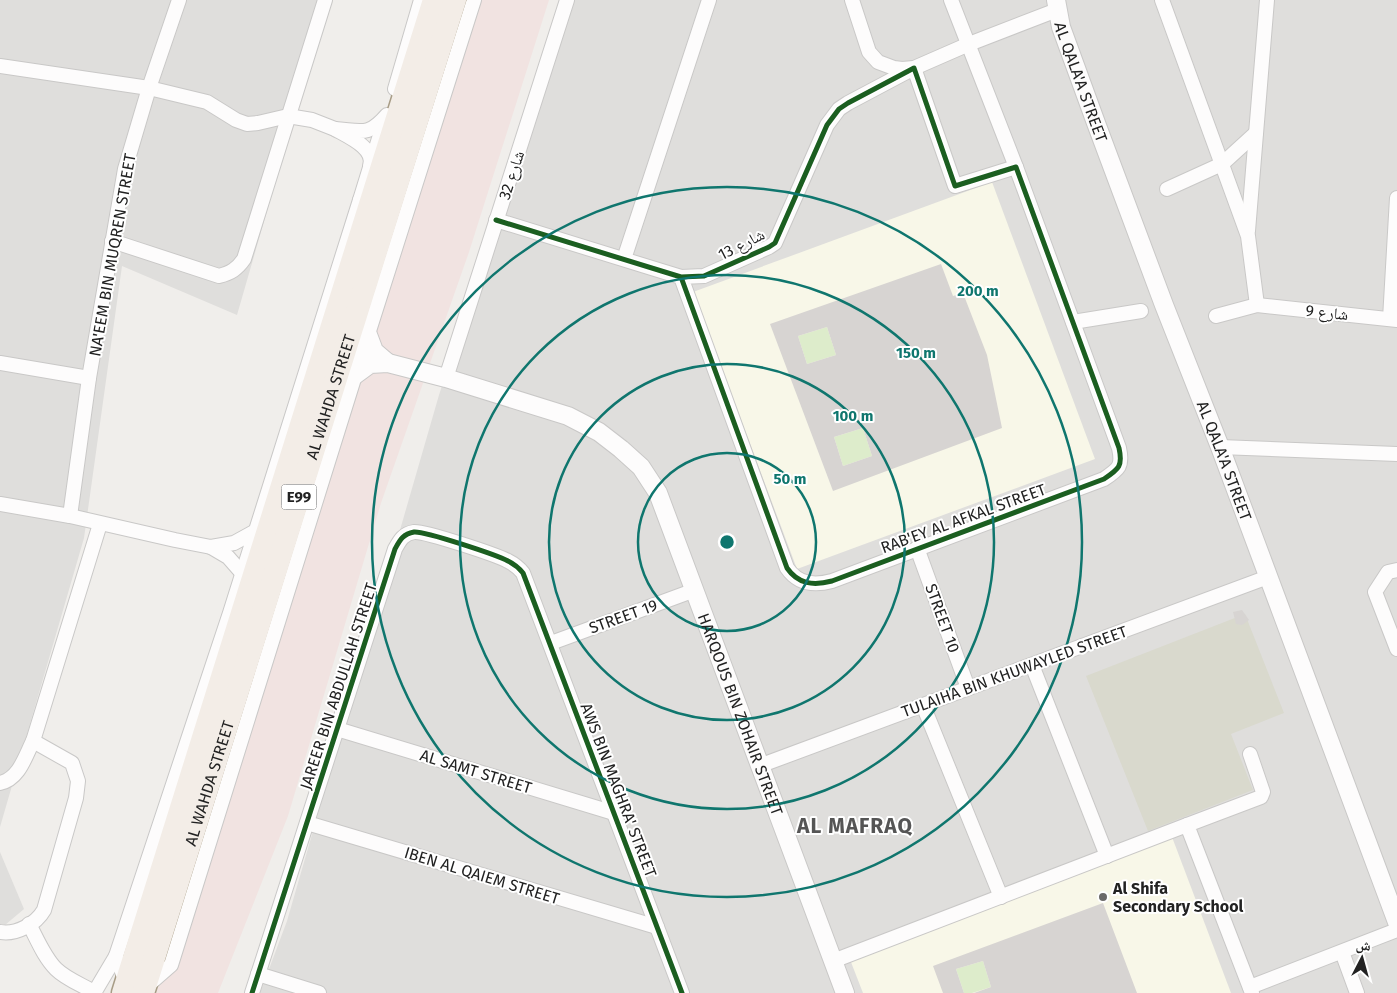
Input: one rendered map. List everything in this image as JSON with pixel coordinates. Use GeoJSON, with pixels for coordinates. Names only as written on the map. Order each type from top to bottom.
{"type":"FeatureCollection","features":[{"type":"Feature","properties":{"kind":"main road","name":"AL WAHDA STREET"},"geometry":{"type":"LineString","coordinates":[[134,989],[232,624],[273,490],[363,223],[434,0]]}},
{"type":"Feature","properties":{"kind":"main road","name":"AL WAHDA STREET"},"geometry":{"type":"LineString","coordinates":[[134,989],[333,418],[455,0]]}},
{"type":"Feature","properties":{"kind":"main road"},"geometry":{"type":"LineString","coordinates":[[230,718],[253,700]]}},
{"type":"Feature","properties":{"kind":"street","name":"NA'EEM BIN MUQREN STREET"},"geometry":{"type":"LineString","coordinates":[[70,516],[89,378],[125,169],[149,88],[179,0]]}},
{"type":"Feature","properties":{"kind":"street"},"geometry":{"type":"LineString","coordinates":[[112,240],[219,276],[229,274],[238,268],[244,259],[326,0]]}},
{"type":"Feature","properties":{"kind":"street"},"geometry":{"type":"LineString","coordinates":[[29,924],[56,969],[94,993],[116,956],[232,624],[242,573],[254,532],[273,490],[421,0]]}},
{"type":"Feature","properties":{"kind":"street"},"geometry":{"type":"LineString","coordinates":[[116,956],[134,989],[172,965],[253,700],[333,418],[355,375],[474,0]]}},
{"type":"Feature","properties":{"kind":"street","name":"شارع 32"},"geometry":{"type":"LineString","coordinates":[[446,378],[567,0]]}},
{"type":"Feature","properties":{"kind":"street"},"geometry":{"type":"LineString","coordinates":[[624,259],[709,0]]}},
{"type":"Feature","properties":{"kind":"street"},"geometry":{"type":"LineString","coordinates":[[852,0],[869,52],[873,57],[878,62],[894,68],[914,68],[954,186],[1016,167]]}},
{"type":"Feature","properties":{"kind":"street"},"geometry":{"type":"LineString","coordinates":[[951,0],[1016,167],[1073,322],[1141,311]]}},
{"type":"Feature","properties":{"kind":"street"},"geometry":{"type":"LineString","coordinates":[[1162,0],[1248,236]]}},
{"type":"Feature","properties":{"kind":"street"},"geometry":{"type":"LineString","coordinates":[[1216,316],[1257,305],[1248,236],[1267,0]]}},
{"type":"Feature","properties":{"kind":"street","name":"شارع 13"},"geometry":{"type":"LineString","coordinates":[[496,220],[681,277],[704,276],[769,247],[775,242],[827,125],[840,109],[914,68],[1057,5]]}},
{"type":"Feature","properties":{"kind":"street","name":"AL QALA'A STREET"},"geometry":{"type":"LineString","coordinates":[[1057,5],[1061,27],[1103,141],[1220,447],[1397,922]]}},
{"type":"Feature","properties":{"kind":"street"},"geometry":{"type":"LineString","coordinates":[[0,66],[149,88],[207,102],[236,120],[248,124],[288,116],[312,120],[335,129],[359,142],[370,155],[370,166]]}},
{"type":"Feature","properties":{"kind":"street"},"geometry":{"type":"LineString","coordinates":[[395,89],[413,66]]}},
{"type":"Feature","properties":{"kind":"street"},"geometry":{"type":"LineString","coordinates":[[335,129],[366,131],[374,129],[387,115]]}},
{"type":"Feature","properties":{"kind":"street"},"geometry":{"type":"LineString","coordinates":[[1167,189],[1222,164],[1256,133]]}},
{"type":"Feature","properties":{"kind":"street"},"geometry":{"type":"LineString","coordinates":[[1393,319],[1397,198]]}},
{"type":"Feature","properties":{"kind":"street"},"geometry":{"type":"LineString","coordinates":[[360,200],[363,223]]}},
{"type":"Feature","properties":{"kind":"street","name":"RAB'EY AL AFKAL STREET"},"geometry":{"type":"LineString","coordinates":[[681,277],[787,568],[792,576],[803,582],[816,584],[832,581],[1104,479],[1118,469],[1121,457],[1073,322]]}},
{"type":"Feature","properties":{"kind":"street","name":"شارع 9"},"geometry":{"type":"LineString","coordinates":[[1257,305],[1393,319]]}},
{"type":"Feature","properties":{"kind":"street"},"geometry":{"type":"LineString","coordinates":[[368,335],[374,352],[388,363]]}},
{"type":"Feature","properties":{"kind":"street"},"geometry":{"type":"LineString","coordinates":[[0,362],[89,378]]}},
{"type":"Feature","properties":{"kind":"street"},"geometry":{"type":"LineString","coordinates":[[355,375],[370,364],[388,363]]}},
{"type":"Feature","properties":{"kind":"street","name":"HARQOUS BIN ZOHAIR STREET"},"geometry":{"type":"LineString","coordinates":[[388,363],[446,378],[568,416],[591,428],[621,449],[641,467],[658,493],[845,993]]}},
{"type":"Feature","properties":{"kind":"street"},"geometry":{"type":"LineString","coordinates":[[1220,447],[1397,454]]}},
{"type":"Feature","properties":{"kind":"street"},"geometry":{"type":"LineString","coordinates":[[0,504],[70,516],[211,547],[228,557],[242,573]]}},
{"type":"Feature","properties":{"kind":"street"},"geometry":{"type":"LineString","coordinates":[[0,783],[12,777],[20,769],[33,741],[100,524]]}},
{"type":"Feature","properties":{"kind":"street"},"geometry":{"type":"LineString","coordinates":[[211,547],[243,540],[254,532]]}},
{"type":"Feature","properties":{"kind":"street","name":"JAREER BIN ABDULLAH STREET"},"geometry":{"type":"LineString","coordinates":[[252,993],[395,550],[400,540],[404,536],[420,532],[496,555],[517,566],[523,573],[533,595]]}},
{"type":"Feature","properties":{"kind":"street","name":"STREET 10"},"geometry":{"type":"LineString","coordinates":[[917,548],[968,688]]}},
{"type":"Feature","properties":{"kind":"street"},"geometry":{"type":"LineString","coordinates":[[1397,570],[1388,572],[1375,592],[1397,649]]}},
{"type":"Feature","properties":{"kind":"street","name":"TULAIHA BIN KHUWAYLED STREET"},"geometry":{"type":"LineString","coordinates":[[759,766],[1268,577]]}},
{"type":"Feature","properties":{"kind":"street","name":"STREET 19"},"geometry":{"type":"LineString","coordinates":[[551,643],[695,590]]}},
{"type":"Feature","properties":{"kind":"street","name":"AWS BIN MAGHRA' STREET"},"geometry":{"type":"LineString","coordinates":[[533,595],[682,993]]}},
{"type":"Feature","properties":{"kind":"street"},"geometry":{"type":"LineString","coordinates":[[1032,665],[1107,856]]}},
{"type":"Feature","properties":{"kind":"street"},"geometry":{"type":"LineString","coordinates":[[923,705],[1001,897]]}},
{"type":"Feature","properties":{"kind":"street","name":"AL SAMT STREET"},"geometry":{"type":"LineString","coordinates":[[337,729],[614,813]]}},
{"type":"Feature","properties":{"kind":"street"},"geometry":{"type":"LineString","coordinates":[[0,932],[9,934],[18,931],[41,915],[44,910],[76,798],[78,781],[72,762],[33,741]]}},
{"type":"Feature","properties":{"kind":"street"},"geometry":{"type":"LineString","coordinates":[[833,961],[1261,797],[1263,792],[1250,754]]}},
{"type":"Feature","properties":{"kind":"street","name":"IBEN AL QAIEM STREET"},"geometry":{"type":"LineString","coordinates":[[307,823],[657,927]]}},
{"type":"Feature","properties":{"kind":"street"},"geometry":{"type":"LineString","coordinates":[[1187,825],[1251,990],[1397,930]]}},
{"type":"Feature","properties":{"kind":"street"},"geometry":{"type":"LineString","coordinates":[[1342,952],[1358,993]]}},
{"type":"Feature","properties":{"kind":"street"},"geometry":{"type":"LineString","coordinates":[[258,974],[319,993]]}},
{"type":"Feature","properties":{"kind":"shaded area"},"geometry":{"type":"Polygon","coordinates":[[[0,0],[328,0],[237,315],[122,266],[84,538],[0,827],[0,0]]]}},
{"type":"Feature","properties":{"kind":"shaded area"},"geometry":{"type":"Polygon","coordinates":[[[467,0],[549,0],[469,252],[381,503],[288,816],[218,993],[156,993],[467,0]]]}},
{"type":"Feature","properties":{"kind":"shaded area"},"geometry":{"type":"Polygon","coordinates":[[[569,0],[1397,0],[1397,993],[260,993],[287,921],[439,395],[569,0]]]}},
{"type":"Feature","properties":{"kind":"shaded area"},"geometry":{"type":"Polygon","coordinates":[[[992,182],[1095,459],[797,569],[693,292],[992,182]]]}},
{"type":"Feature","properties":{"kind":"shaded area"},"geometry":{"type":"Polygon","coordinates":[[[1245,614],[1284,713],[1231,734],[1253,790],[1148,831],[1086,676],[1245,614]]]}},
{"type":"Feature","properties":{"kind":"shaded area","name":"Al Shifa Secondary School"},"geometry":{"type":"Polygon","coordinates":[[[1172,837],[1231,993],[863,993],[849,957],[1172,837]]]}},
{"type":"Feature","properties":{"kind":"shaded area"},"geometry":{"type":"Polygon","coordinates":[[[0,852],[24,909],[5,925],[0,924],[0,852]]]}},
{"type":"Feature","properties":{"kind":"green space"},"geometry":{"type":"Polygon","coordinates":[[[827,327],[836,355],[807,364],[798,336],[827,327]]]}},
{"type":"Feature","properties":{"kind":"green space"},"geometry":{"type":"Polygon","coordinates":[[[863,428],[872,456],[843,466],[834,437],[863,428]]]}},
{"type":"Feature","properties":{"kind":"green space"},"geometry":{"type":"Polygon","coordinates":[[[983,961],[991,987],[972,993],[964,993],[956,969],[983,961]]]}},
{"type":"Feature","properties":{"kind":"building"},"geometry":{"type":"Polygon","coordinates":[[[941,264],[953,296],[963,293],[987,355],[1002,428],[833,491],[770,324],[941,264]],[[827,327],[798,336],[807,364],[836,355],[827,327]],[[863,428],[834,437],[843,466],[872,456],[863,428]]]}},
{"type":"Feature","properties":{"kind":"building"},"geometry":{"type":"Polygon","coordinates":[[[1242,610],[1249,620],[1242,625],[1236,624],[1233,612],[1242,610]]]}},
{"type":"Feature","properties":{"kind":"building"},"geometry":{"type":"Polygon","coordinates":[[[1103,903],[1137,993],[974,993],[991,987],[983,961],[956,969],[964,993],[943,993],[933,966],[1103,903]]]}},
{"type":"Feature","properties":{"kind":"cycle path"},"geometry":{"type":"LineString","coordinates":[[496,220],[681,277],[704,276],[775,243],[827,125],[839,109],[914,68],[955,186],[1016,167],[1119,448],[1119,466],[1104,479],[832,581],[812,583],[801,580],[787,568],[681,277]]}},
{"type":"Feature","properties":{"kind":"cycle path"},"geometry":{"type":"LineString","coordinates":[[252,993],[395,549],[404,536],[414,532],[446,539],[501,558],[516,566],[523,573],[682,993]]}},
{"type":"Feature","properties":{"kind":"place","name":"Al Shifa Secondary School"},"geometry":{"type":"Point","coordinates":[1103,897]}},
{"type":"Feature","properties":{"kind":"district","name":"AL MAFRAQ"},"geometry":{"type":"Point","coordinates":[855,826]}}]}
